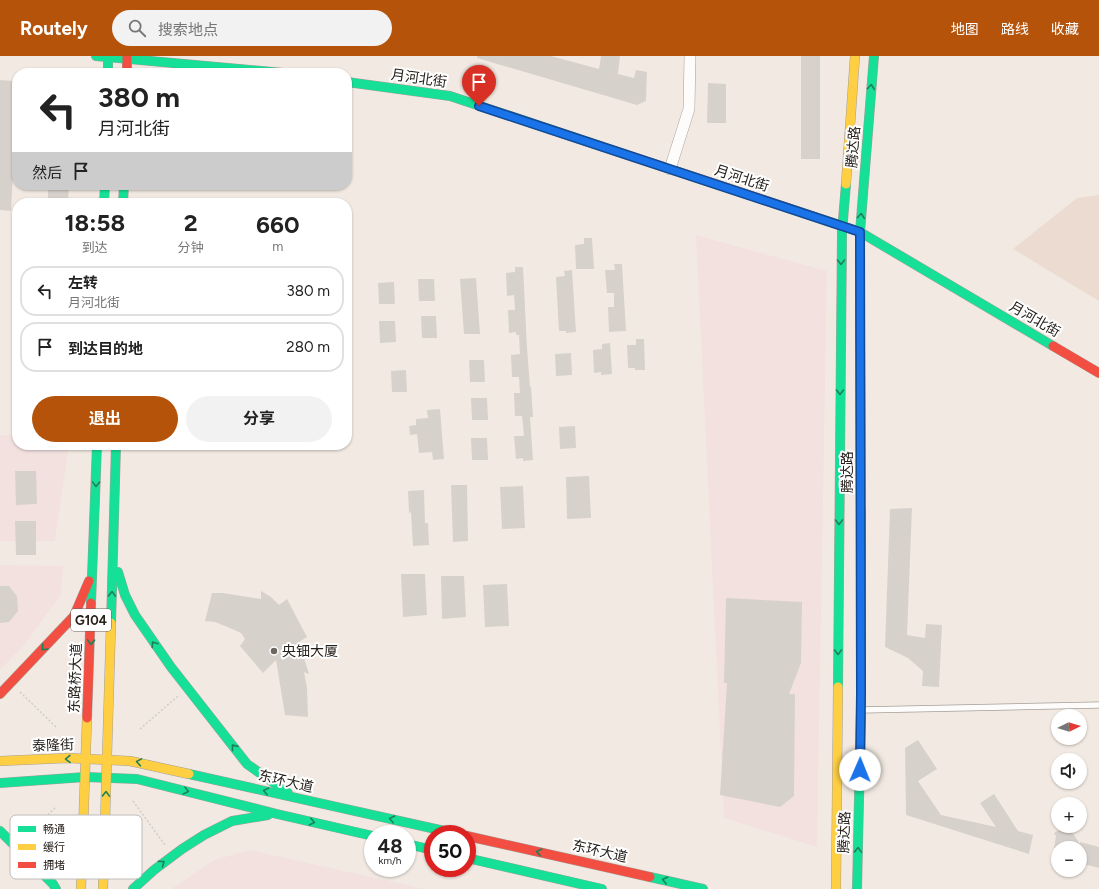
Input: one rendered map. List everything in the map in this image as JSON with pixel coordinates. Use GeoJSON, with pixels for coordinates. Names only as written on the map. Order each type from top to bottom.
{"type":"FeatureCollection","features":[{"type":"Feature","properties":{"kind":"main road"},"geometry":{"type":"LineString","coordinates":[[96,56],[127,57],[234,68]]}},
{"type":"Feature","properties":{"kind":"main road"},"geometry":{"type":"LineString","coordinates":[[108,56],[108,68]]}},
{"type":"Feature","properties":{"kind":"main road","name":"腾达路"},"geometry":{"type":"LineString","coordinates":[[836,889],[842,226],[856,56]]}},
{"type":"Feature","properties":{"kind":"main road","name":"腾达路"},"geometry":{"type":"LineString","coordinates":[[857,889],[861,710],[860,232],[874,56]]}},
{"type":"Feature","properties":{"kind":"main road"},"geometry":{"type":"LineString","coordinates":[[127,57],[127,68]]}},
{"type":"Feature","properties":{"kind":"main road","name":"月河北街"},"geometry":{"type":"LineString","coordinates":[[352,83],[450,96],[860,232],[1099,373]]}},
{"type":"Feature","properties":{"kind":"main road","name":"东路桥大道"},"geometry":{"type":"LineString","coordinates":[[83,815],[94,569],[97,450]]}},
{"type":"Feature","properties":{"kind":"main road"},"geometry":{"type":"LineString","coordinates":[[105,815],[116,450]]}},
{"type":"Feature","properties":{"kind":"main road"},"geometry":{"type":"LineString","coordinates":[[113,554],[124,595],[135,615],[171,667],[247,764],[296,798]]}},
{"type":"Feature","properties":{"kind":"main road"},"geometry":{"type":"LineString","coordinates":[[0,694],[74,616],[94,569]]}},
{"type":"Feature","properties":{"kind":"main road","name":"泰隆街"},"geometry":{"type":"LineString","coordinates":[[0,761],[107,759]]}},
{"type":"Feature","properties":{"kind":"main road","name":"东环大道"},"geometry":{"type":"LineString","coordinates":[[107,759],[143,763],[424,826]]}},
{"type":"Feature","properties":{"kind":"main road"},"geometry":{"type":"LineString","coordinates":[[0,782],[85,777],[137,779],[364,834]]}},
{"type":"Feature","properties":{"kind":"main road"},"geometry":{"type":"LineString","coordinates":[[133,889],[154,870],[204,835],[232,821],[277,814]]}},
{"type":"Feature","properties":{"kind":"main road"},"geometry":{"type":"LineString","coordinates":[[0,831],[10,841]]}},
{"type":"Feature","properties":{"kind":"main road","name":"东环大道"},"geometry":{"type":"LineString","coordinates":[[476,838],[704,889]]}},
{"type":"Feature","properties":{"kind":"main road"},"geometry":{"type":"LineString","coordinates":[[476,860],[602,889]]}},
{"type":"Feature","properties":{"kind":"main road"},"geometry":{"type":"LineString","coordinates":[[48,879],[56,889]]}},
{"type":"Feature","properties":{"kind":"main road","name":"东路桥大道"},"geometry":{"type":"LineString","coordinates":[[81,879],[81,889]]}},
{"type":"Feature","properties":{"kind":"main road"},"geometry":{"type":"LineString","coordinates":[[103,879],[103,889]]}},
{"type":"Feature","properties":{"kind":"street"},"geometry":{"type":"LineString","coordinates":[[670,169],[689,109],[690,56]]}},
{"type":"Feature","properties":{"kind":"lane"},"geometry":{"type":"LineString","coordinates":[[861,710],[1099,705]]}},
{"type":"Feature","properties":{"kind":"path"},"geometry":{"type":"LineString","coordinates":[[18,689],[56,727]]}},
{"type":"Feature","properties":{"kind":"path"},"geometry":{"type":"LineString","coordinates":[[140,729],[180,695]]}},
{"type":"Feature","properties":{"kind":"path"},"geometry":{"type":"LineString","coordinates":[[133,801],[165,845]]}},
{"type":"Feature","properties":{"kind":"path"},"geometry":{"type":"LineString","coordinates":[[48,815],[56,807]]}},
{"type":"Feature","properties":{"kind":"shaded area"},"geometry":{"type":"Polygon","coordinates":[[[1099,195],[1099,301],[1013,249],[1077,198],[1099,195]]]}},
{"type":"Feature","properties":{"kind":"shaded area"},"geometry":{"type":"Polygon","coordinates":[[[696,235],[827,271],[817,847],[724,818],[696,235]]]}},
{"type":"Feature","properties":{"kind":"shaded area"},"geometry":{"type":"Polygon","coordinates":[[[0,435],[12,436],[12,450],[68,450],[55,541],[0,541],[0,435]]]}},
{"type":"Feature","properties":{"kind":"shaded area"},"geometry":{"type":"Polygon","coordinates":[[[0,565],[63,566],[61,595],[24,645],[0,670],[0,565]]]}},
{"type":"Feature","properties":{"kind":"shaded area"},"geometry":{"type":"Polygon","coordinates":[[[250,850],[364,875],[364,877],[371,877],[425,889],[171,889],[214,860],[250,850]]]}},
{"type":"Feature","properties":{"kind":"building"},"geometry":{"type":"Polygon","coordinates":[[[477,56],[551,56],[599,69],[601,56],[620,56],[618,74],[634,78],[636,70],[647,72],[646,101],[637,105],[477,58],[477,56]]]}},
{"type":"Feature","properties":{"kind":"building"},"geometry":{"type":"Polygon","coordinates":[[[801,56],[820,56],[820,159],[801,159],[801,56]]]}},
{"type":"Feature","properties":{"kind":"building"},"geometry":{"type":"Polygon","coordinates":[[[0,80],[12,81],[12,190],[11,211],[0,210],[0,80]]]}},
{"type":"Feature","properties":{"kind":"building"},"geometry":{"type":"Polygon","coordinates":[[[708,83],[726,84],[726,123],[707,123],[708,83]]]}},
{"type":"Feature","properties":{"kind":"building"},"geometry":{"type":"Polygon","coordinates":[[[48,190],[69,190],[68,198],[48,198],[48,190]]]}},
{"type":"Feature","properties":{"kind":"building"},"geometry":{"type":"Polygon","coordinates":[[[584,238],[592,238],[594,269],[576,269],[575,245],[584,244],[584,238]]]}},
{"type":"Feature","properties":{"kind":"building"},"geometry":{"type":"Polygon","coordinates":[[[614,264],[622,264],[626,331],[609,332],[608,307],[614,307],[614,293],[607,293],[605,270],[615,270],[614,264]]]}},
{"type":"Feature","properties":{"kind":"building"},"geometry":{"type":"Polygon","coordinates":[[[515,267],[523,267],[527,348],[533,417],[530,417],[533,460],[523,461],[523,458],[516,459],[514,436],[524,436],[522,416],[515,416],[514,393],[520,393],[519,377],[512,377],[511,355],[520,354],[519,335],[516,335],[516,332],[509,333],[508,310],[515,310],[514,295],[507,296],[506,273],[515,272],[515,267]]]}},
{"type":"Feature","properties":{"kind":"building"},"geometry":{"type":"Polygon","coordinates":[[[572,270],[576,332],[566,333],[566,331],[559,331],[556,277],[565,276],[564,271],[572,270]]]}},
{"type":"Feature","properties":{"kind":"building"},"geometry":{"type":"Polygon","coordinates":[[[476,278],[480,334],[464,334],[460,279],[476,278]]]}},
{"type":"Feature","properties":{"kind":"building"},"geometry":{"type":"Polygon","coordinates":[[[418,279],[434,279],[435,301],[419,301],[418,279]]]}},
{"type":"Feature","properties":{"kind":"building"},"geometry":{"type":"Polygon","coordinates":[[[394,282],[395,304],[379,304],[378,283],[394,282]]]}},
{"type":"Feature","properties":{"kind":"building"},"geometry":{"type":"Polygon","coordinates":[[[421,316],[436,316],[437,338],[422,338],[421,316]]]}},
{"type":"Feature","properties":{"kind":"building"},"geometry":{"type":"Polygon","coordinates":[[[379,321],[395,321],[396,342],[380,343],[379,321]]]}},
{"type":"Feature","properties":{"kind":"building"},"geometry":{"type":"Polygon","coordinates":[[[636,339],[644,339],[645,370],[628,368],[627,345],[636,345],[636,339]]]}},
{"type":"Feature","properties":{"kind":"building"},"geometry":{"type":"Polygon","coordinates":[[[610,343],[612,374],[601,375],[601,372],[594,373],[593,350],[602,349],[602,344],[610,343]]]}},
{"type":"Feature","properties":{"kind":"building"},"geometry":{"type":"Polygon","coordinates":[[[571,353],[572,375],[556,376],[555,354],[571,353]]]}},
{"type":"Feature","properties":{"kind":"building"},"geometry":{"type":"Polygon","coordinates":[[[469,360],[484,360],[485,382],[470,382],[469,360]]]}},
{"type":"Feature","properties":{"kind":"building"},"geometry":{"type":"Polygon","coordinates":[[[406,370],[407,392],[392,392],[391,371],[406,370]]]}},
{"type":"Feature","properties":{"kind":"building"},"geometry":{"type":"Polygon","coordinates":[[[471,398],[487,398],[488,420],[472,420],[471,398]]]}},
{"type":"Feature","properties":{"kind":"building"},"geometry":{"type":"Polygon","coordinates":[[[440,409],[444,459],[433,460],[432,452],[419,453],[417,434],[410,435],[409,426],[416,425],[416,419],[428,418],[427,410],[440,409]]]}},
{"type":"Feature","properties":{"kind":"building"},"geometry":{"type":"Polygon","coordinates":[[[575,426],[576,448],[560,449],[559,427],[575,426]]]}},
{"type":"Feature","properties":{"kind":"building"},"geometry":{"type":"Polygon","coordinates":[[[471,438],[487,438],[488,460],[472,460],[471,438]]]}},
{"type":"Feature","properties":{"kind":"building"},"geometry":{"type":"Polygon","coordinates":[[[15,471],[36,471],[37,504],[16,505],[15,471]]]}},
{"type":"Feature","properties":{"kind":"building"},"geometry":{"type":"Polygon","coordinates":[[[589,476],[591,518],[567,519],[566,477],[589,476]]]}},
{"type":"Feature","properties":{"kind":"building"},"geometry":{"type":"Polygon","coordinates":[[[451,485],[467,485],[468,541],[453,542],[451,485]]]}},
{"type":"Feature","properties":{"kind":"building"},"geometry":{"type":"Polygon","coordinates":[[[523,486],[525,528],[502,529],[500,487],[523,486]]]}},
{"type":"Feature","properties":{"kind":"building"},"geometry":{"type":"Polygon","coordinates":[[[424,490],[425,523],[428,523],[429,545],[413,546],[408,491],[424,490]]]}},
{"type":"Feature","properties":{"kind":"building"},"geometry":{"type":"Polygon","coordinates":[[[912,508],[907,635],[925,638],[926,624],[942,625],[939,687],[922,686],[923,671],[908,658],[885,647],[890,509],[912,508]]]}},
{"type":"Feature","properties":{"kind":"building"},"geometry":{"type":"Polygon","coordinates":[[[15,521],[36,521],[36,555],[16,555],[15,521]]]}},
{"type":"Feature","properties":{"kind":"building"},"geometry":{"type":"Polygon","coordinates":[[[401,574],[425,574],[427,615],[403,617],[401,574]]]}},
{"type":"Feature","properties":{"kind":"building"},"geometry":{"type":"Polygon","coordinates":[[[441,576],[464,576],[466,617],[442,619],[441,576]]]}},
{"type":"Feature","properties":{"kind":"building"},"geometry":{"type":"Polygon","coordinates":[[[507,584],[509,626],[485,627],[483,585],[507,584]]]}},
{"type":"Feature","properties":{"kind":"building"},"geometry":{"type":"Polygon","coordinates":[[[0,586],[9,586],[17,596],[18,611],[9,622],[0,623],[0,586]]]}},
{"type":"Feature","properties":{"kind":"building","name":"央钿大厦"},"geometry":{"type":"Polygon","coordinates":[[[261,591],[271,597],[279,605],[287,599],[307,637],[299,642],[309,674],[304,672],[307,688],[308,717],[285,715],[276,660],[263,673],[240,646],[245,639],[241,633],[215,622],[205,621],[212,593],[223,593],[261,599],[261,591]]]}},
{"type":"Feature","properties":{"kind":"building"},"geometry":{"type":"Polygon","coordinates":[[[726,598],[802,602],[801,663],[789,694],[795,694],[794,796],[780,807],[720,795],[727,683],[724,683],[726,598]]]}},
{"type":"Feature","properties":{"kind":"building"},"geometry":{"type":"Polygon","coordinates":[[[918,740],[937,769],[918,781],[941,815],[996,827],[980,803],[994,794],[1018,831],[1033,835],[1029,854],[906,815],[905,748],[918,740]]]}},
{"type":"Feature","properties":{"kind":"building"},"geometry":{"type":"Polygon","coordinates":[[[1054,833],[1073,833],[1078,841],[1055,841],[1056,836],[1054,833]]]}},
{"type":"Feature","properties":{"kind":"building"},"geometry":{"type":"Polygon","coordinates":[[[1087,844],[1099,847],[1099,868],[1087,865],[1087,844]]]}},
{"type":"Feature","properties":{"kind":"traffic: fast"},"geometry":{"type":"LineString","coordinates":[[96,56],[228,68]]}},
{"type":"Feature","properties":{"kind":"traffic: fast"},"geometry":{"type":"LineString","coordinates":[[108,56],[108,68]]}},
{"type":"Feature","properties":{"kind":"traffic: fast"},"geometry":{"type":"LineString","coordinates":[[860,343],[860,232],[874,56]]}},
{"type":"Feature","properties":{"kind":"traffic: fast"},"geometry":{"type":"LineString","coordinates":[[352,83],[450,96],[624,154]]}},
{"type":"Feature","properties":{"kind":"traffic: fast"},"geometry":{"type":"LineString","coordinates":[[838,687],[842,232],[846,184]]}},
{"type":"Feature","properties":{"kind":"traffic: fast"},"geometry":{"type":"LineString","coordinates":[[104,198],[105,190]]}},
{"type":"Feature","properties":{"kind":"traffic: fast"},"geometry":{"type":"LineString","coordinates":[[123,198],[124,190]]}},
{"type":"Feature","properties":{"kind":"traffic: fast"},"geometry":{"type":"LineString","coordinates":[[788,208],[860,232],[1053,346]]}},
{"type":"Feature","properties":{"kind":"traffic: fast"},"geometry":{"type":"LineString","coordinates":[[91,603],[97,450]]}},
{"type":"Feature","properties":{"kind":"traffic: fast"},"geometry":{"type":"LineString","coordinates":[[111,623],[116,450]]}},
{"type":"Feature","properties":{"kind":"traffic: fast"},"geometry":{"type":"LineString","coordinates":[[857,889],[861,710],[861,507]]}},
{"type":"Feature","properties":{"kind":"traffic: fast"},"geometry":{"type":"LineString","coordinates":[[118,572],[125,595],[135,615],[171,667],[247,764],[288,793]]}},
{"type":"Feature","properties":{"kind":"traffic: fast"},"geometry":{"type":"LineString","coordinates":[[189,774],[424,826]]}},
{"type":"Feature","properties":{"kind":"traffic: fast"},"geometry":{"type":"LineString","coordinates":[[0,783],[85,777],[137,779],[364,834]]}},
{"type":"Feature","properties":{"kind":"traffic: fast"},"geometry":{"type":"LineString","coordinates":[[133,889],[154,870],[204,835],[232,821],[268,815]]}},
{"type":"Feature","properties":{"kind":"traffic: fast"},"geometry":{"type":"LineString","coordinates":[[0,831],[10,841]]}},
{"type":"Feature","properties":{"kind":"traffic: fast"},"geometry":{"type":"LineString","coordinates":[[416,846],[424,848]]}},
{"type":"Feature","properties":{"kind":"traffic: fast"},"geometry":{"type":"LineString","coordinates":[[476,860],[602,889]]}},
{"type":"Feature","properties":{"kind":"traffic: fast"},"geometry":{"type":"LineString","coordinates":[[650,877],[703,889]]}},
{"type":"Feature","properties":{"kind":"traffic: fast"},"geometry":{"type":"LineString","coordinates":[[48,879],[56,889]]}},
{"type":"Feature","properties":{"kind":"traffic: slow"},"geometry":{"type":"LineString","coordinates":[[846,184],[855,56]]}},
{"type":"Feature","properties":{"kind":"traffic: slow"},"geometry":{"type":"LineString","coordinates":[[860,343],[861,507]]}},
{"type":"Feature","properties":{"kind":"traffic: slow"},"geometry":{"type":"LineString","coordinates":[[105,815],[111,623]]}},
{"type":"Feature","properties":{"kind":"traffic: slow"},"geometry":{"type":"LineString","coordinates":[[836,889],[838,687]]}},
{"type":"Feature","properties":{"kind":"traffic: slow"},"geometry":{"type":"LineString","coordinates":[[84,815],[87,718]]}},
{"type":"Feature","properties":{"kind":"traffic: slow"},"geometry":{"type":"LineString","coordinates":[[0,761],[68,758],[130,761],[189,774]]}},
{"type":"Feature","properties":{"kind":"traffic: slow"},"geometry":{"type":"LineString","coordinates":[[81,879],[81,889]]}},
{"type":"Feature","properties":{"kind":"traffic: slow"},"geometry":{"type":"LineString","coordinates":[[103,879],[103,889]]}},
{"type":"Feature","properties":{"kind":"traffic: jam"},"geometry":{"type":"LineString","coordinates":[[127,56],[127,68]]}},
{"type":"Feature","properties":{"kind":"traffic: jam"},"geometry":{"type":"LineString","coordinates":[[624,154],[788,208]]}},
{"type":"Feature","properties":{"kind":"traffic: jam"},"geometry":{"type":"LineString","coordinates":[[1053,346],[1099,373]]}},
{"type":"Feature","properties":{"kind":"traffic: jam"},"geometry":{"type":"LineString","coordinates":[[0,694],[74,616],[89,581]]}},
{"type":"Feature","properties":{"kind":"traffic: jam"},"geometry":{"type":"LineString","coordinates":[[87,718],[91,603]]}},
{"type":"Feature","properties":{"kind":"traffic: jam"},"geometry":{"type":"LineString","coordinates":[[476,838],[650,877]]}},
{"type":"Feature","properties":{"kind":"place","name":"央钿大厦"},"geometry":{"type":"Point","coordinates":[274,651]}},
{"type":"Feature","properties":{"kind":"route"},"geometry":{"type":"LineString","coordinates":[[479,106],[860,232],[860,770]]}}]}
